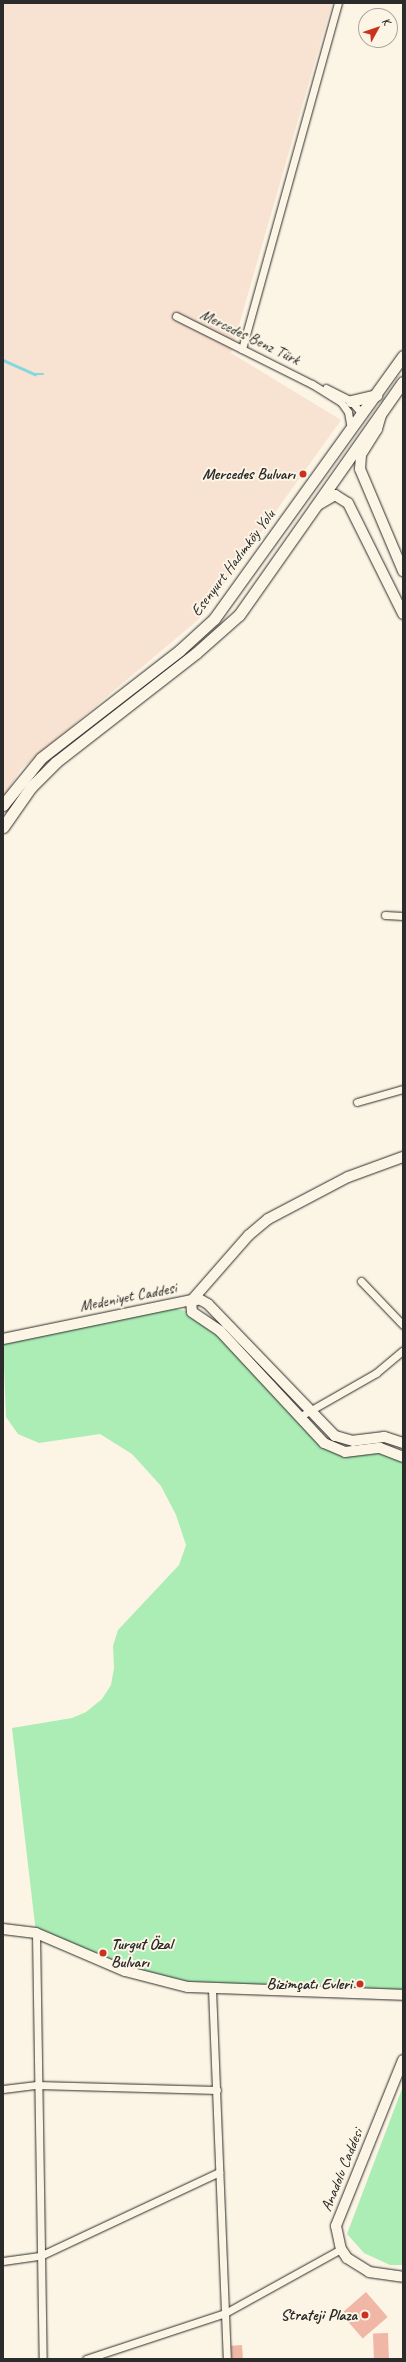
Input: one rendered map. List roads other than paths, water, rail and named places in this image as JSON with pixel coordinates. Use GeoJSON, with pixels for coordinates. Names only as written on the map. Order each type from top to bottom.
{"type":"FeatureCollection","features":[{"type":"Feature","properties":{"kind":"main road","name":"Esenyurt Hadımköy Yolu"},"geometry":{"type":"LineString","coordinates":[[3,805],[41,758],[180,650],[214,619],[351,432],[403,356]]}},
{"type":"Feature","properties":{"kind":"main road","name":"Esenyurt Hadımköy Yolu"},"geometry":{"type":"LineString","coordinates":[[3,827],[31,787],[56,762],[196,654],[232,621],[403,382]]}},
{"type":"Feature","properties":{"kind":"main road"},"geometry":{"type":"LineString","coordinates":[[351,401],[376,395]]}},
{"type":"Feature","properties":{"kind":"street"},"geometry":{"type":"LineString","coordinates":[[242,349],[338,3]]}},
{"type":"Feature","properties":{"kind":"street","name":"Mercedes Benz Türk"},"geometry":{"type":"LineString","coordinates":[[176,316],[312,384],[351,401],[362,415]]}},
{"type":"Feature","properties":{"kind":"street","name":"Mercedes Benz Türk"},"geometry":{"type":"LineString","coordinates":[[312,384],[341,402],[348,412],[351,432]]}},
{"type":"Feature","properties":{"kind":"street"},"geometry":{"type":"LineString","coordinates":[[382,411],[377,429],[361,455],[360,469],[403,571]]}},
{"type":"Feature","properties":{"kind":"street"},"geometry":{"type":"LineString","coordinates":[[310,511],[331,496],[339,496],[348,503],[403,614]]}},
{"type":"Feature","properties":{"kind":"street"},"geometry":{"type":"LineString","coordinates":[[385,915],[403,916]]}},
{"type":"Feature","properties":{"kind":"street"},"geometry":{"type":"LineString","coordinates":[[358,1102],[403,1089]]}},
{"type":"Feature","properties":{"kind":"street","name":"Medeniyet Caddesi"},"geometry":{"type":"LineString","coordinates":[[3,1339],[192,1300],[249,1235],[268,1218],[348,1177],[403,1157]]}},
{"type":"Feature","properties":{"kind":"street"},"geometry":{"type":"LineString","coordinates":[[362,1281],[403,1325]]}},
{"type":"Feature","properties":{"kind":"street"},"geometry":{"type":"LineString","coordinates":[[403,1444],[384,1437],[345,1440],[335,1436],[309,1411],[208,1304],[199,1299],[192,1300],[190,1307],[192,1312],[220,1331],[324,1442],[340,1451],[380,1448],[403,1457]]}},
{"type":"Feature","properties":{"kind":"street"},"geometry":{"type":"LineString","coordinates":[[299,1417],[376,1373],[403,1350]]}},
{"type":"Feature","properties":{"kind":"street"},"geometry":{"type":"LineString","coordinates":[[3,1929],[36,1932],[125,1971],[188,1987],[403,1995]]}},
{"type":"Feature","properties":{"kind":"street"},"geometry":{"type":"LineString","coordinates":[[36,1932],[37,2085],[43,2359]]}},
{"type":"Feature","properties":{"kind":"street"},"geometry":{"type":"LineString","coordinates":[[212,1989],[226,2359]]}},
{"type":"Feature","properties":{"kind":"street","name":"Anadolu Caddesi"},"geometry":{"type":"LineString","coordinates":[[341,2249],[336,2226],[403,2060]]}},
{"type":"Feature","properties":{"kind":"street"},"geometry":{"type":"LineString","coordinates":[[3,2089],[37,2085],[217,2090]]}},
{"type":"Feature","properties":{"kind":"street"},"geometry":{"type":"LineString","coordinates":[[3,2261],[40,2256],[219,2172]]}},
{"type":"Feature","properties":{"kind":"street"},"geometry":{"type":"LineString","coordinates":[[86,2359],[225,2312],[341,2249],[347,2258],[370,2272],[403,2277]]}},
{"type":"Feature","properties":{"kind":"waterway"},"geometry":{"type":"LineString","coordinates":[[3,360],[35,374],[43,374]]}},
{"type":"Feature","properties":{"kind":"place","name":"Mercedes Bulvarı"},"geometry":{"type":"Point","coordinates":[303,474]}},
{"type":"Feature","properties":{"kind":"place","name":"Turgut Özal Bulvarı"},"geometry":{"type":"Point","coordinates":[103,1953]}},
{"type":"Feature","properties":{"kind":"place","name":"Bizimçatı Evleri"},"geometry":{"type":"Point","coordinates":[360,1984]}},
{"type":"Feature","properties":{"kind":"place","name":"Strateji Plaza"},"geometry":{"type":"Point","coordinates":[365,2315]}}]}
